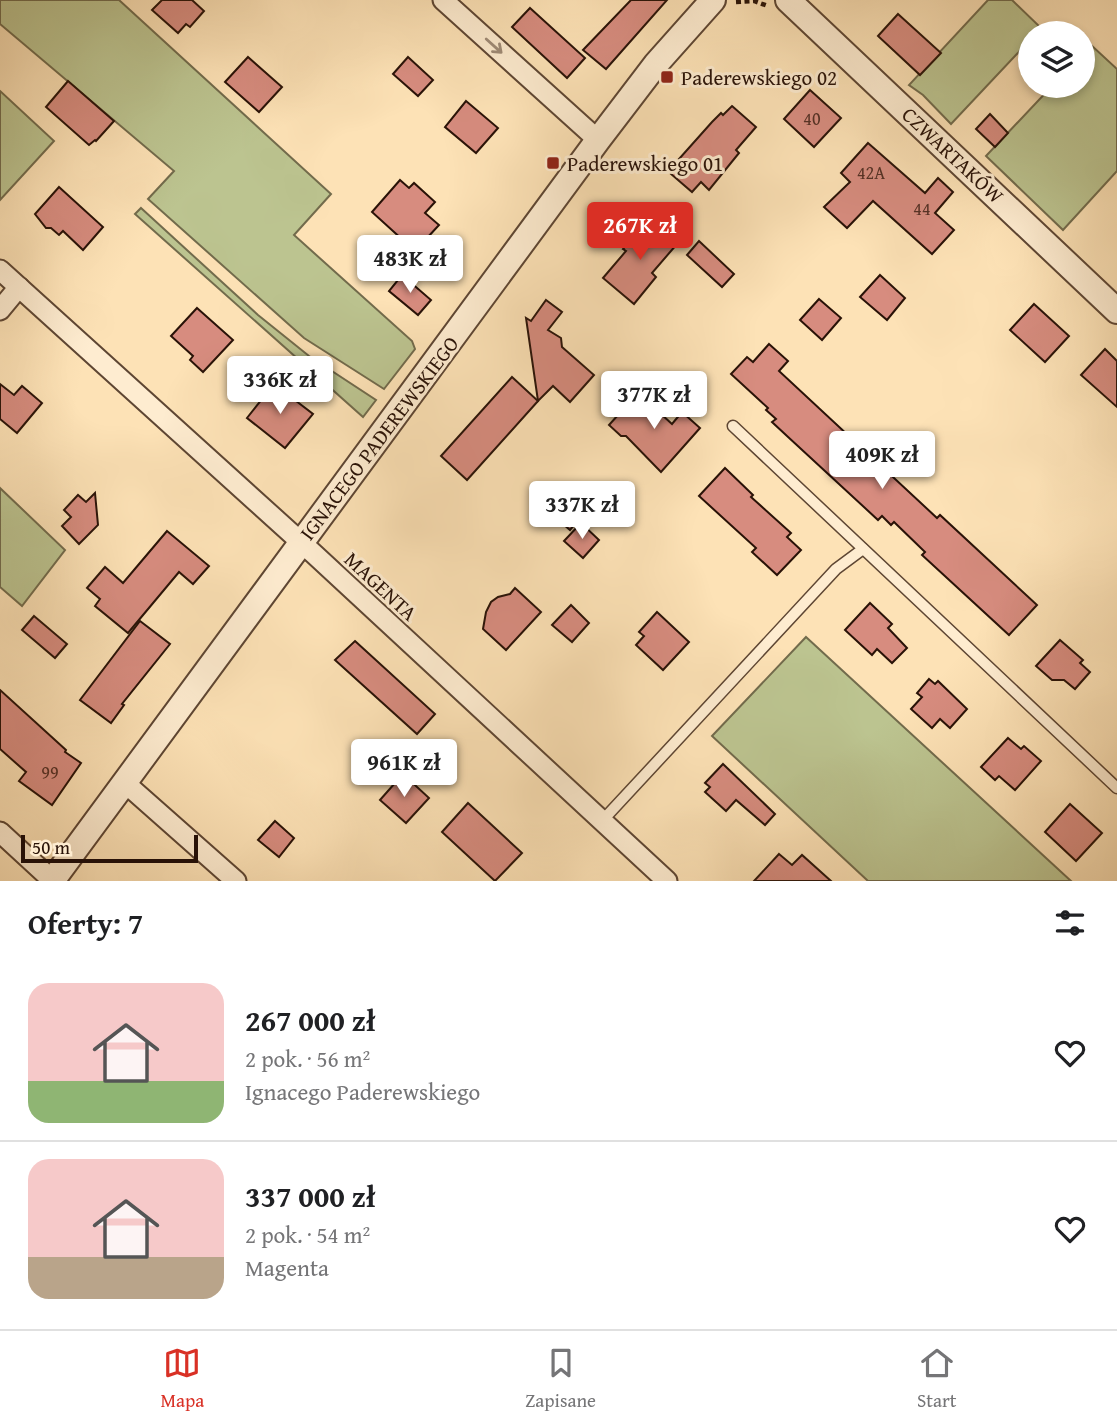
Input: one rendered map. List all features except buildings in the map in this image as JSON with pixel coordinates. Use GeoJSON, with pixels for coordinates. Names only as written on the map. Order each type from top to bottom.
{"type":"FeatureCollection","features":[{"type":"Feature","properties":{"kind":"street"},"geometry":{"type":"LineString","coordinates":[[443,0],[598,139]]}},
{"type":"Feature","properties":{"kind":"street","name":"IGNACEGO PADEREWSKIEGO"},"geometry":{"type":"LineString","coordinates":[[52,881],[598,139],[656,64],[720,3]]}},
{"type":"Feature","properties":{"kind":"street","name":"CZWARTAKÓW"},"geometry":{"type":"LineString","coordinates":[[783,7],[1117,311]]}},
{"type":"Feature","properties":{"kind":"street","name":"MAGENTA"},"geometry":{"type":"LineString","coordinates":[[0,270],[667,881]]}},
{"type":"Feature","properties":{"kind":"street"},"geometry":{"type":"LineString","coordinates":[[0,310],[19,287]]}},
{"type":"Feature","properties":{"kind":"street"},"geometry":{"type":"LineString","coordinates":[[124,782],[236,881]]}},
{"type":"Feature","properties":{"kind":"street"},"geometry":{"type":"LineString","coordinates":[[0,832],[52,881]]}},
{"type":"Feature","properties":{"kind":"lane"},"geometry":{"type":"LineString","coordinates":[[733,426],[1117,788]]}},
{"type":"Feature","properties":{"kind":"lane"},"geometry":{"type":"LineString","coordinates":[[602,821],[836,569],[863,549]]}},
{"type":"Feature","properties":{"kind":"path"},"geometry":{"type":"LineString","coordinates":[[720,3],[754,1],[783,7]]}},
{"type":"Feature","properties":{"kind":"green space"},"geometry":{"type":"Polygon","coordinates":[[[0,0],[119,0],[331,194],[294,235],[412,341],[415,349],[384,389],[304,338],[148,199],[174,171],[0,24],[0,0]]]}},
{"type":"Feature","properties":{"kind":"green space"},"geometry":{"type":"Polygon","coordinates":[[[988,0],[1012,0],[1034,21],[1018,21],[1018,53],[951,124],[923,95],[909,85],[988,0]]]}},
{"type":"Feature","properties":{"kind":"green space"},"geometry":{"type":"Polygon","coordinates":[[[1095,49],[1117,69],[1117,171],[1063,230],[986,156],[1041,98],[1095,98],[1095,49]]]}},
{"type":"Feature","properties":{"kind":"green space"},"geometry":{"type":"Polygon","coordinates":[[[0,91],[54,141],[0,200],[0,91]]]}},
{"type":"Feature","properties":{"kind":"green space"},"geometry":{"type":"Polygon","coordinates":[[[141,208],[258,315],[309,356],[376,400],[363,417],[135,214],[141,208]]]}},
{"type":"Feature","properties":{"kind":"green space"},"geometry":{"type":"Polygon","coordinates":[[[0,488],[65,550],[22,606],[0,587],[0,488]]]}},
{"type":"Feature","properties":{"kind":"green space"},"geometry":{"type":"Polygon","coordinates":[[[806,637],[1071,881],[868,881],[712,736],[806,637]]]}},
{"type":"Feature","properties":{"kind":"place","name":"Paderewskiego 02"},"geometry":{"type":"Point","coordinates":[667,77]}},
{"type":"Feature","properties":{"kind":"place","name":"Paderewskiego 01"},"geometry":{"type":"Point","coordinates":[553,163]}}]}
